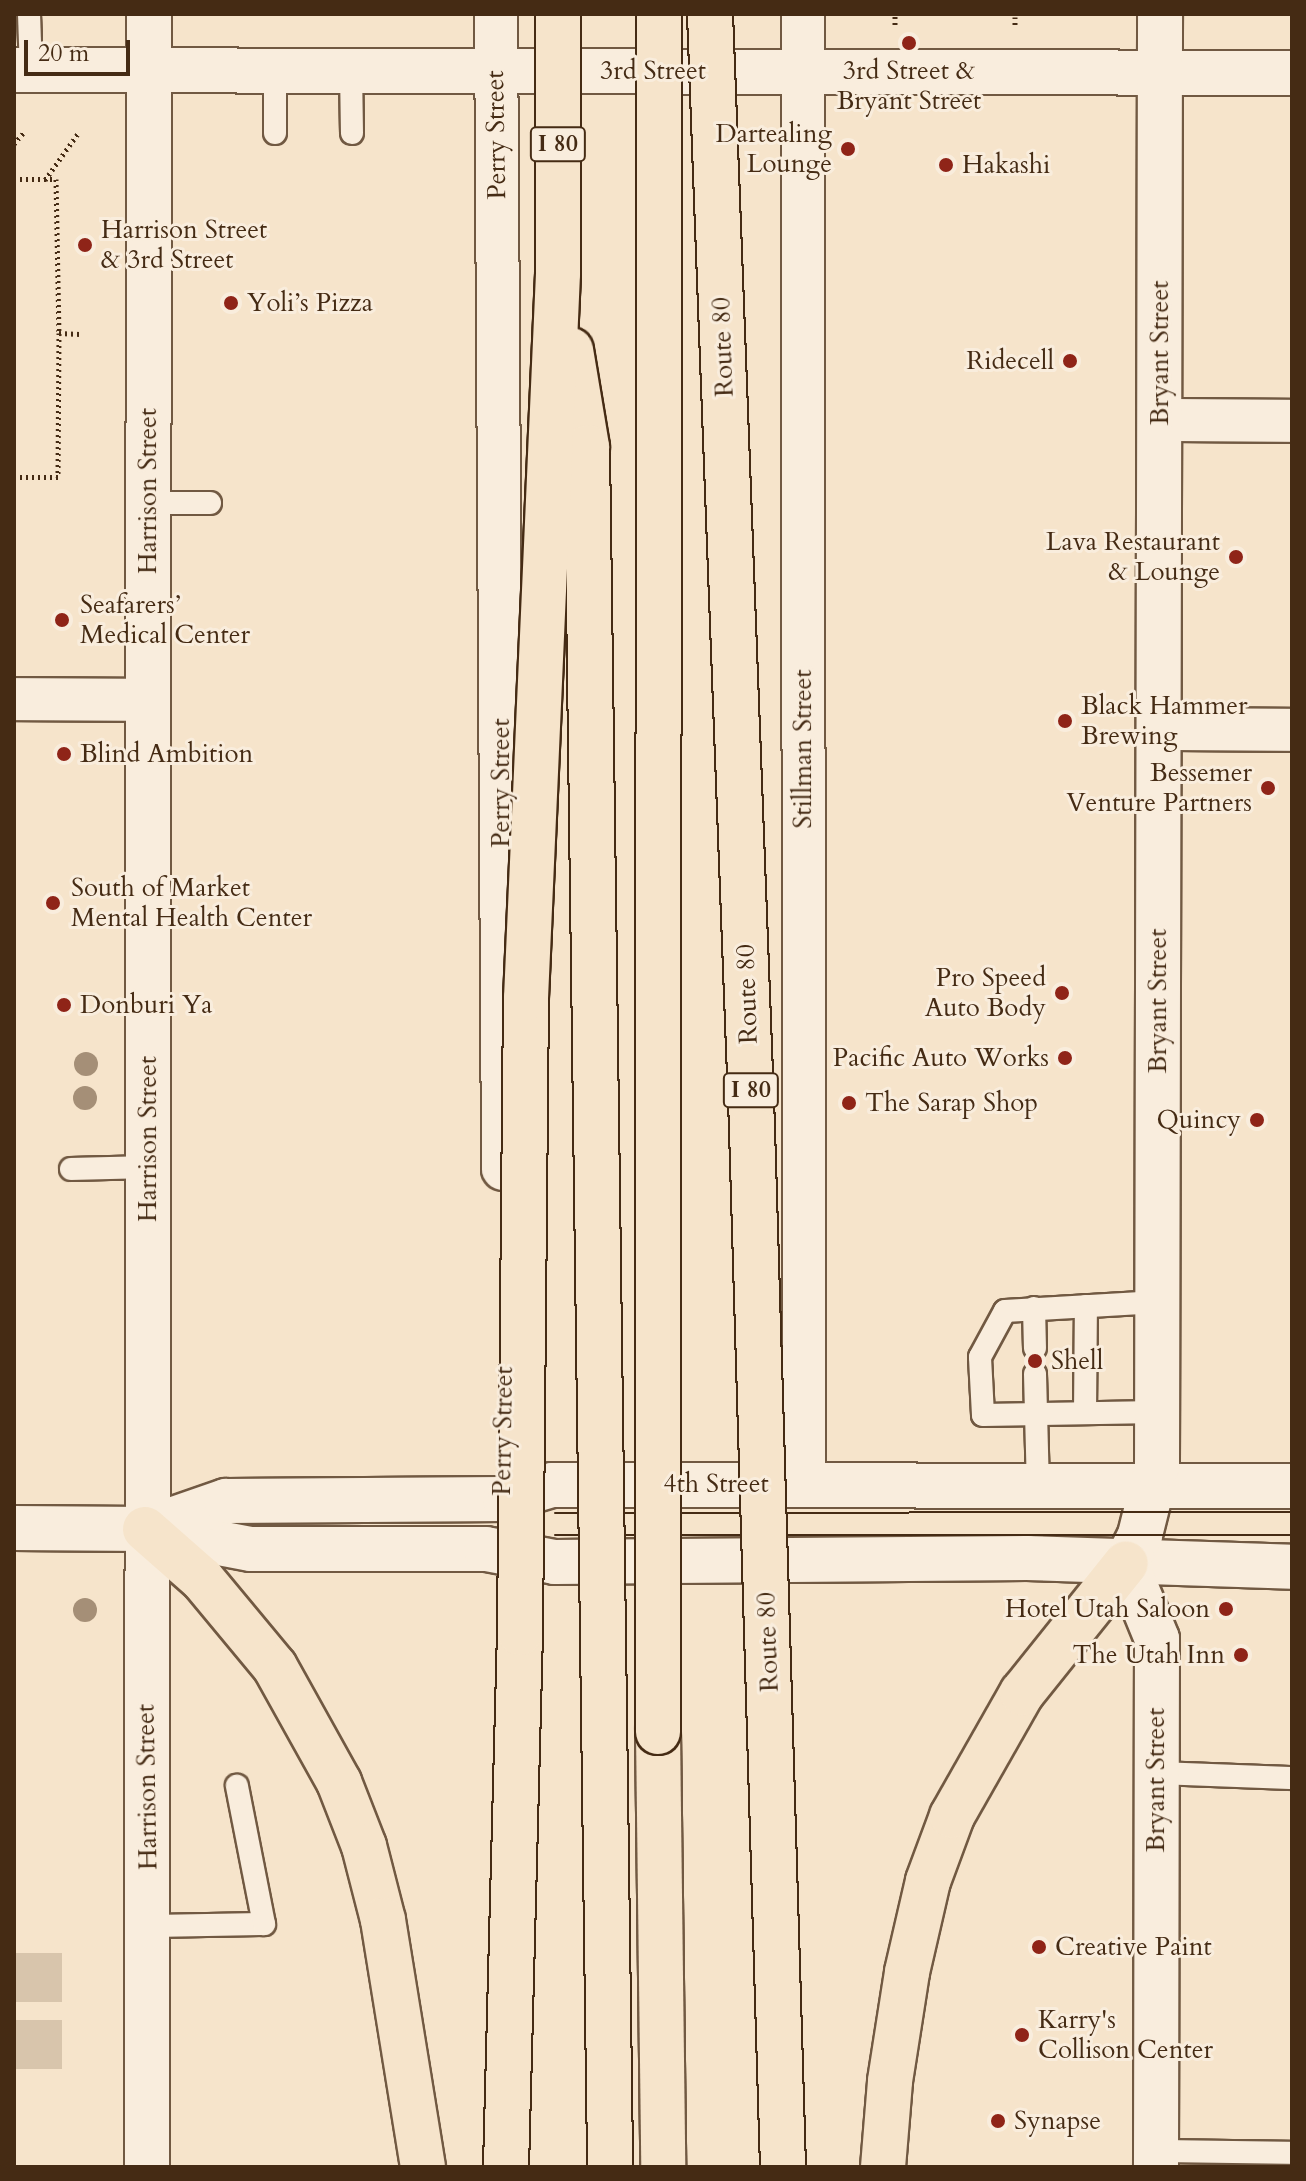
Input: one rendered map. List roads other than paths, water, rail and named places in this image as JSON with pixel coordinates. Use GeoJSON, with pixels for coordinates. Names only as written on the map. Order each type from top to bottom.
{"type":"FeatureCollection","features":[{"type":"Feature","properties":{"kind":"highway","name":"I 80"},"geometry":{"type":"LineString","coordinates":[[506,2167],[520,1633],[526,998],[558,273],[558,14]]}},
{"type":"Feature","properties":{"kind":"highway"},"geometry":{"type":"LineString","coordinates":[[659,14],[654,1178],[663,2167]]}},
{"type":"Feature","properties":{"kind":"highway","name":"Route 80"},"geometry":{"type":"LineString","coordinates":[[710,14],[752,1129],[783,2167]]}},
{"type":"Feature","properties":{"kind":"highway"},"geometry":{"type":"LineString","coordinates":[[558,273],[587,447],[610,2167]]}},
{"type":"Feature","properties":{"kind":"highway"},"geometry":{"type":"LineString","coordinates":[[145,1529],[202,1579],[275,1667],[339,1782],[364,1846],[383,1920],[423,2167]]}},
{"type":"Feature","properties":{"kind":"highway"},"geometry":{"type":"LineString","coordinates":[[883,2167],[892,2066],[928,1881],[952,1816],[1014,1706],[1126,1563]]}},
{"type":"Feature","properties":{"kind":"main road","name":"Harrison Street"},"geometry":{"type":"LineString","coordinates":[[147,2167],[150,1926],[145,1529],[149,1167],[149,14]]}},
{"type":"Feature","properties":{"kind":"main road","name":"Bryant Street"},"geometry":{"type":"LineString","coordinates":[[1156,2159],[1155,1624],[1126,1563],[1156,1485],[1160,14]]}},
{"type":"Feature","properties":{"kind":"main road","name":"3rd Street"},"geometry":{"type":"LineString","coordinates":[[22,70],[275,68],[1292,73]]}},
{"type":"Feature","properties":{"kind":"main road","name":"4th Street"},"geometry":{"type":"LineString","coordinates":[[145,1529],[226,1501],[505,1499],[552,1485],[1292,1486]]}},
{"type":"Feature","properties":{"kind":"main road","name":"4th Street"},"geometry":{"type":"LineString","coordinates":[[14,1528],[145,1529],[251,1549],[486,1549],[555,1562],[1027,1558],[1292,1567]]}},
{"type":"Feature","properties":{"kind":"street","name":"Perry Street"},"geometry":{"type":"LineString","coordinates":[[496,14],[505,1499]]}},
{"type":"Feature","properties":{"kind":"street","name":"Stillman Street"},"geometry":{"type":"LineString","coordinates":[[803,14],[804,1484]]}},
{"type":"Feature","properties":{"kind":"street"},"geometry":{"type":"LineString","coordinates":[[1159,420],[1292,421]]}},
{"type":"Feature","properties":{"kind":"street"},"geometry":{"type":"LineString","coordinates":[[14,699],[147,700]]}},
{"type":"Feature","properties":{"kind":"street"},"geometry":{"type":"LineString","coordinates":[[1159,729],[1292,730]]}},
{"type":"Feature","properties":{"kind":"lane"},"geometry":{"type":"LineString","coordinates":[[22,70],[29,14]]}},
{"type":"Feature","properties":{"kind":"lane"},"geometry":{"type":"LineString","coordinates":[[545,14],[556,71]]}},
{"type":"Feature","properties":{"kind":"lane"},"geometry":{"type":"LineString","coordinates":[[556,71],[569,14]]}},
{"type":"Feature","properties":{"kind":"lane"},"geometry":{"type":"LineString","coordinates":[[275,68],[275,133]]}},
{"type":"Feature","properties":{"kind":"lane"},"geometry":{"type":"LineString","coordinates":[[351,70],[352,133]]}},
{"type":"Feature","properties":{"kind":"lane"},"geometry":{"type":"LineString","coordinates":[[149,503],[210,503]]}},
{"type":"Feature","properties":{"kind":"lane"},"geometry":{"type":"LineString","coordinates":[[71,1169],[149,1167]]}},
{"type":"Feature","properties":{"kind":"lane"},"geometry":{"type":"LineString","coordinates":[[1157,1412],[983,1415],[980,1357],[1005,1311],[1158,1302]]}},
{"type":"Feature","properties":{"kind":"lane"},"geometry":{"type":"LineString","coordinates":[[1085,1413],[1086,1306]]}},
{"type":"Feature","properties":{"kind":"lane"},"geometry":{"type":"LineString","coordinates":[[1034,1308],[1035,1348]]}},
{"type":"Feature","properties":{"kind":"lane"},"geometry":{"type":"LineString","coordinates":[[1035,1374],[1038,1486]]}},
{"type":"Feature","properties":{"kind":"lane","name":"Perry Street"},"geometry":{"type":"LineString","coordinates":[[486,1549],[505,1499]]}},
{"type":"Feature","properties":{"kind":"lane"},"geometry":{"type":"LineString","coordinates":[[1156,1773],[1292,1778]]}},
{"type":"Feature","properties":{"kind":"lane"},"geometry":{"type":"LineString","coordinates":[[150,1926],[264,1924],[237,1786]]}},
{"type":"Feature","properties":{"kind":"lane"},"geometry":{"type":"LineString","coordinates":[[1156,2159],[1292,2153]]}},
{"type":"Feature","properties":{"kind":"tram line"},"geometry":{"type":"LineString","coordinates":[[555,1513],[1292,1512]]}},
{"type":"Feature","properties":{"kind":"tram line"},"geometry":{"type":"LineString","coordinates":[[555,1535],[1292,1535]]}},
{"type":"Feature","properties":{"kind":"place","name":"3rd Street & Bryant Street"},"geometry":{"type":"Point","coordinates":[909,43]}},
{"type":"Feature","properties":{"kind":"place","name":"Dartealing Lounge"},"geometry":{"type":"Point","coordinates":[848,149]}},
{"type":"Feature","properties":{"kind":"place","name":"Hakashi"},"geometry":{"type":"Point","coordinates":[946,165]}},
{"type":"Feature","properties":{"kind":"place","name":"Harrison Street & 3rd Street"},"geometry":{"type":"Point","coordinates":[85,245]}},
{"type":"Feature","properties":{"kind":"place","name":"Yoli’s Pizza"},"geometry":{"type":"Point","coordinates":[231,303]}},
{"type":"Feature","properties":{"kind":"place","name":"Ridecell"},"geometry":{"type":"Point","coordinates":[1070,361]}},
{"type":"Feature","properties":{"kind":"place","name":"Lava Restaurant & Lounge"},"geometry":{"type":"Point","coordinates":[1236,557]}},
{"type":"Feature","properties":{"kind":"place","name":"Seafarers’ Medical Center"},"geometry":{"type":"Point","coordinates":[62,620]}},
{"type":"Feature","properties":{"kind":"place","name":"Black Hammer Brewing"},"geometry":{"type":"Point","coordinates":[1065,721]}},
{"type":"Feature","properties":{"kind":"place","name":"Blind Ambition"},"geometry":{"type":"Point","coordinates":[64,754]}},
{"type":"Feature","properties":{"kind":"place","name":"Bessemer Venture Partners"},"geometry":{"type":"Point","coordinates":[1268,788]}},
{"type":"Feature","properties":{"kind":"place","name":"South of Market Mental Health Center"},"geometry":{"type":"Point","coordinates":[53,903]}},
{"type":"Feature","properties":{"kind":"place","name":"Pro Speed Auto Body"},"geometry":{"type":"Point","coordinates":[1062,993]}},
{"type":"Feature","properties":{"kind":"place","name":"Donburi Ya"},"geometry":{"type":"Point","coordinates":[64,1005]}},
{"type":"Feature","properties":{"kind":"place","name":"Pacific Auto Works"},"geometry":{"type":"Point","coordinates":[1065,1058]}},
{"type":"Feature","properties":{"kind":"place","name":"The Sarap Shop"},"geometry":{"type":"Point","coordinates":[849,1103]}},
{"type":"Feature","properties":{"kind":"place","name":"Quincy"},"geometry":{"type":"Point","coordinates":[1257,1120]}},
{"type":"Feature","properties":{"kind":"place","name":"Shell"},"geometry":{"type":"Point","coordinates":[1035,1361]}},
{"type":"Feature","properties":{"kind":"place","name":"Hotel Utah Saloon"},"geometry":{"type":"Point","coordinates":[1226,1609]}},
{"type":"Feature","properties":{"kind":"place","name":"The Utah Inn"},"geometry":{"type":"Point","coordinates":[1241,1655]}},
{"type":"Feature","properties":{"kind":"place","name":"Creative Paint"},"geometry":{"type":"Point","coordinates":[1039,1947]}},
{"type":"Feature","properties":{"kind":"place","name":"Karry's Collison Center"},"geometry":{"type":"Point","coordinates":[1022,2035]}},
{"type":"Feature","properties":{"kind":"place","name":"Synapse"},"geometry":{"type":"Point","coordinates":[998,2121]}}]}
